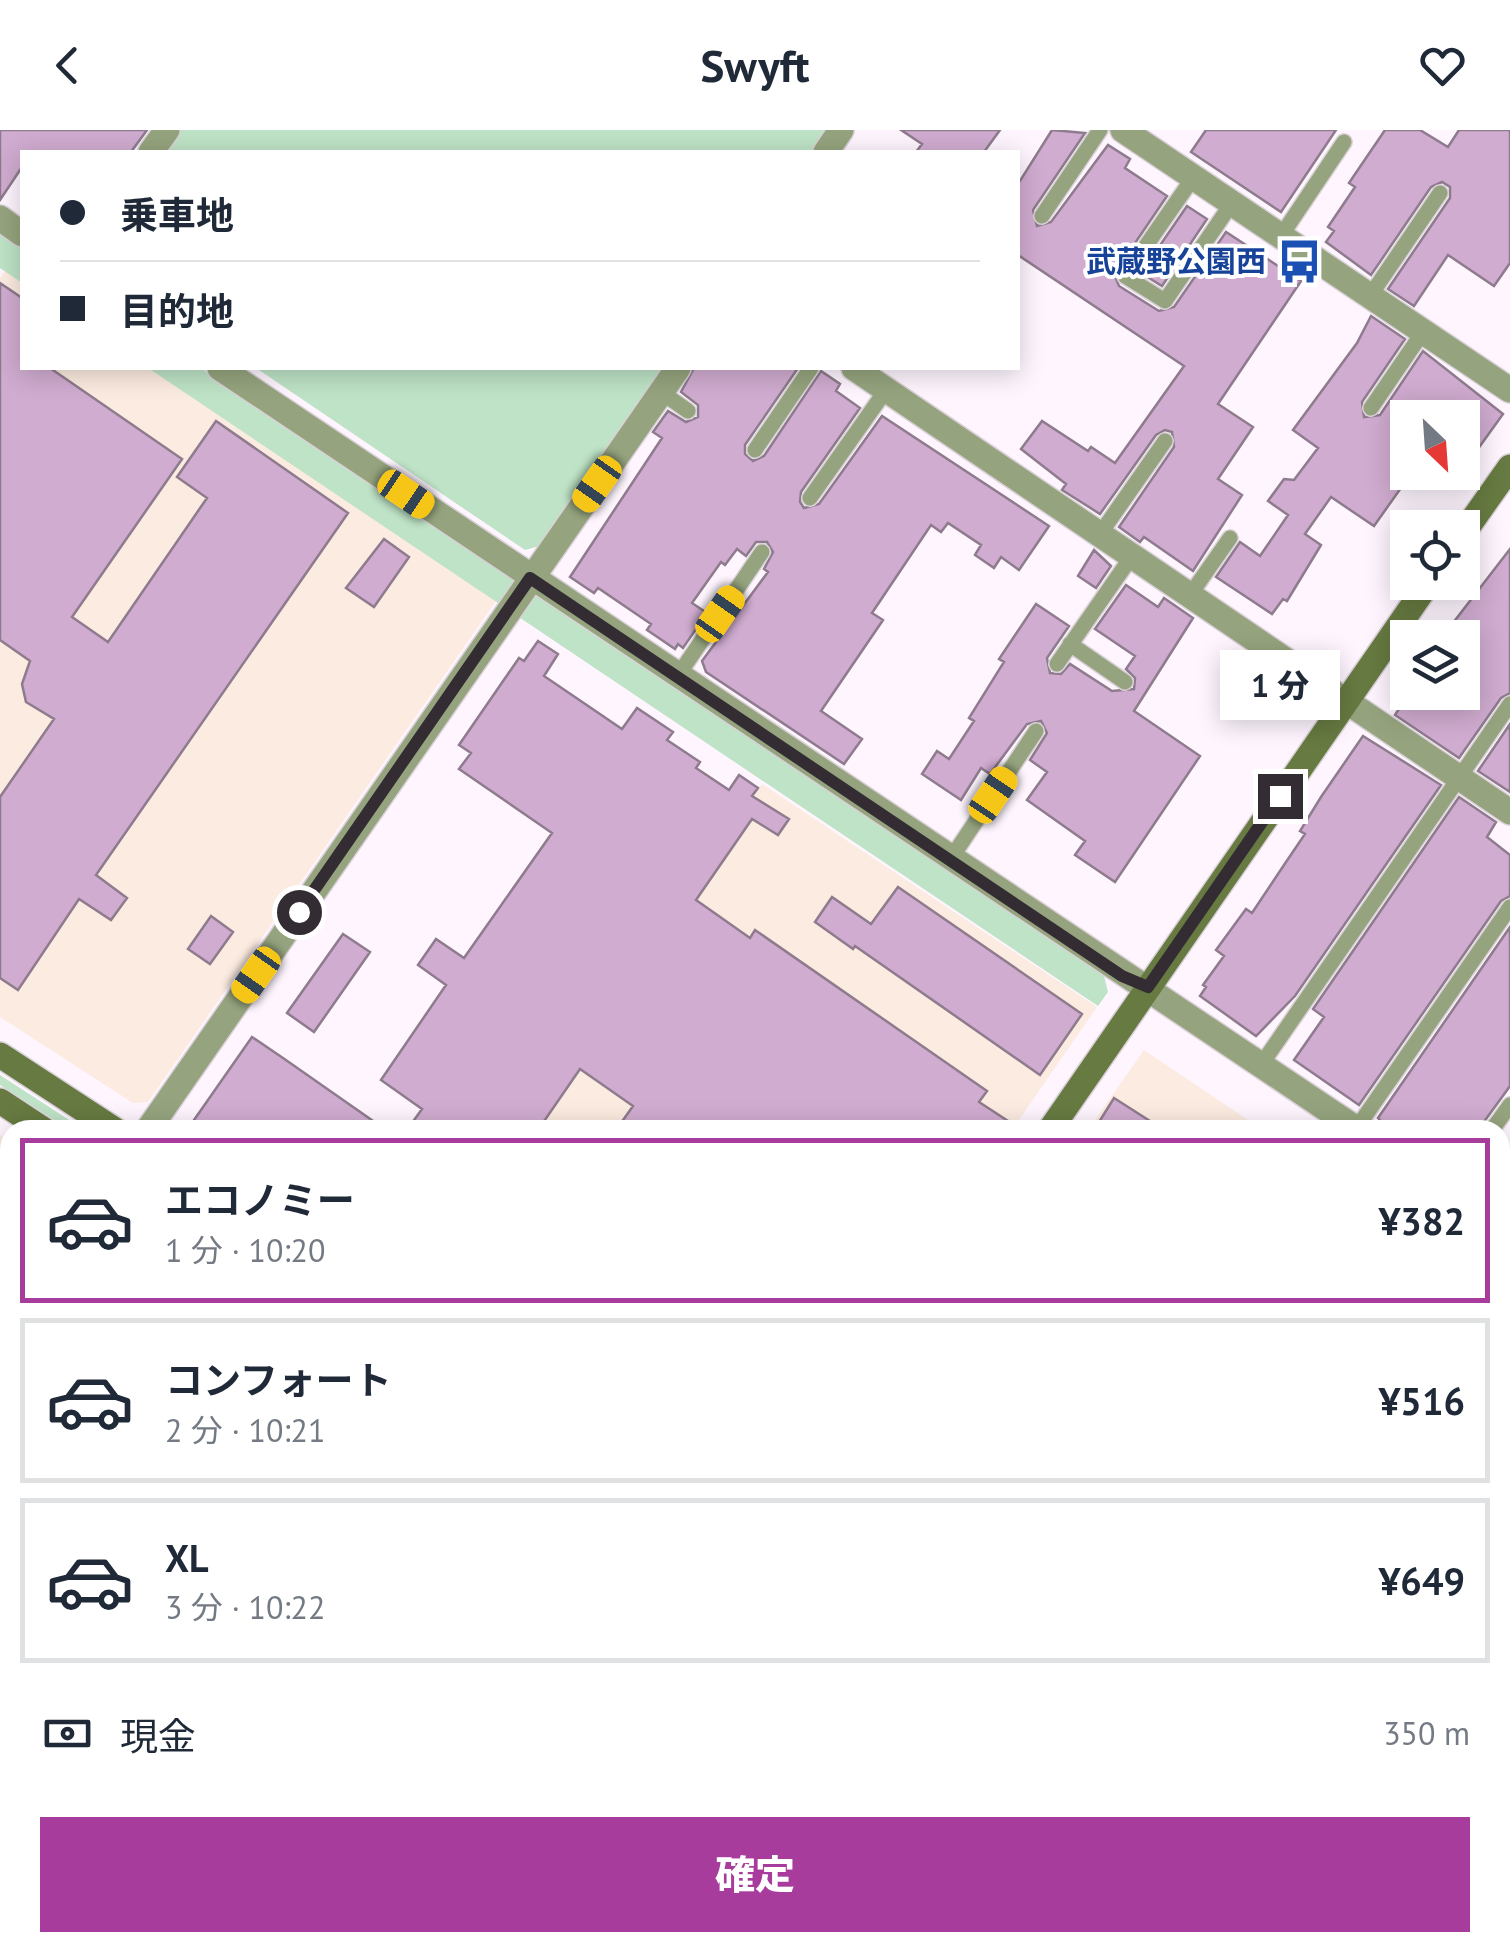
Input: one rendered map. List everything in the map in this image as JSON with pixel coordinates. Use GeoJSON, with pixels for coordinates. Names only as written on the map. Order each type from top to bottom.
{"type":"FeatureCollection","features":[{"type":"Feature","properties":{"kind":"street"},"geometry":{"type":"LineString","coordinates":[[1123,130],[1510,390]]}},
{"type":"Feature","properties":{"kind":"street"},"geometry":{"type":"LineString","coordinates":[[223,370],[1122,976],[1148,987],[1344,1120]]}},
{"type":"Feature","properties":{"kind":"street"},"geometry":{"type":"LineString","coordinates":[[155,1120],[677,370]]}},
{"type":"Feature","properties":{"kind":"street"},"geometry":{"type":"LineString","coordinates":[[857,370],[1510,812]]}},
{"type":"Feature","properties":{"kind":"street"},"geometry":{"type":"LineString","coordinates":[[1479,510],[1510,466]]}},
{"type":"Feature","properties":{"kind":"street"},"geometry":{"type":"LineString","coordinates":[[1057,1120],[1416,600]]}},
{"type":"Feature","properties":{"kind":"street"},"geometry":{"type":"LineString","coordinates":[[0,1055],[100,1120]]}},
{"type":"Feature","properties":{"kind":"street"},"geometry":{"type":"LineString","coordinates":[[0,1101],[29,1120]]}},
{"type":"Feature","properties":{"kind":"lane"},"geometry":{"type":"LineString","coordinates":[[1042,216],[1100,130]]}},
{"type":"Feature","properties":{"kind":"lane"},"geometry":{"type":"LineString","coordinates":[[1281,236],[1344,142]]}},
{"type":"Feature","properties":{"kind":"lane"},"geometry":{"type":"LineString","coordinates":[[1193,178],[1125,276],[1165,302],[1232,203]]}},
{"type":"Feature","properties":{"kind":"lane"},"geometry":{"type":"LineString","coordinates":[[1370,296],[1440,193]]}},
{"type":"Feature","properties":{"kind":"lane"},"geometry":{"type":"LineString","coordinates":[[1371,408],[1423,332]]}},
{"type":"Feature","properties":{"kind":"lane"},"geometry":{"type":"LineString","coordinates":[[755,450],[810,370]]}},
{"type":"Feature","properties":{"kind":"lane"},"geometry":{"type":"LineString","coordinates":[[810,498],[886,390]]}},
{"type":"Feature","properties":{"kind":"lane"},"geometry":{"type":"LineString","coordinates":[[661,392],[688,411]]}},
{"type":"Feature","properties":{"kind":"lane"},"geometry":{"type":"LineString","coordinates":[[1100,534],[1164,441]]}},
{"type":"Feature","properties":{"kind":"lane"},"geometry":{"type":"LineString","coordinates":[[1190,596],[1230,538]]}},
{"type":"Feature","properties":{"kind":"lane"},"geometry":{"type":"LineString","coordinates":[[677,676],[762,552]]}},
{"type":"Feature","properties":{"kind":"lane"},"geometry":{"type":"LineString","coordinates":[[1057,664],[1132,556]]}},
{"type":"Feature","properties":{"kind":"lane"},"geometry":{"type":"LineString","coordinates":[[1070,644],[1125,682]]}},
{"type":"Feature","properties":{"kind":"lane"},"geometry":{"type":"LineString","coordinates":[[1261,1065],[1510,704]]}},
{"type":"Feature","properties":{"kind":"lane"},"geometry":{"type":"LineString","coordinates":[[950,860],[1036,730]]}},
{"type":"Feature","properties":{"kind":"lane"},"geometry":{"type":"LineString","coordinates":[[1363,1120],[1510,906]]}},
{"type":"Feature","properties":{"kind":"shaded area"},"geometry":{"type":"Polygon","coordinates":[[[5,271],[20,282],[20,370],[151,370],[496,601],[148,1102],[133,1103],[0,1017],[0,278],[5,271]]]}},
{"type":"Feature","properties":{"kind":"shaded area"},"geometry":{"type":"Polygon","coordinates":[[[762,784],[1097,1007],[1019,1120],[530,1120],[762,784]]]}},
{"type":"Feature","properties":{"kind":"shaded area"},"geometry":{"type":"Polygon","coordinates":[[[1144,1050],[1248,1120],[1095,1120],[1144,1050]]]}},
{"type":"Feature","properties":{"kind":"green space"},"geometry":{"type":"Polygon","coordinates":[[[181,130],[830,130],[816,150],[167,150],[181,130]]]}},
{"type":"Feature","properties":{"kind":"green space"},"geometry":{"type":"Polygon","coordinates":[[[0,232],[20,246],[20,282],[0,268],[0,232]]]}},
{"type":"Feature","properties":{"kind":"green space"},"geometry":{"type":"Polygon","coordinates":[[[151,370],[204,370],[1104,976],[1108,992],[1098,1006],[151,370]]]}},
{"type":"Feature","properties":{"kind":"green space"},"geometry":{"type":"Polygon","coordinates":[[[259,370],[662,370],[543,545],[525,550],[259,370]]]}},
{"type":"Feature","properties":{"kind":"green space"},"geometry":{"type":"Polygon","coordinates":[[[0,1075],[69,1120],[54,1120],[0,1085],[0,1075]]]}},
{"type":"Feature","properties":{"kind":"building"},"geometry":{"type":"Polygon","coordinates":[[[0,130],[147,130],[132,150],[20,150],[20,170],[0,200],[0,130]]]}},
{"type":"Feature","properties":{"kind":"building"},"geometry":{"type":"Polygon","coordinates":[[[901,130],[1000,130],[985,150],[918,150],[922,144],[901,130]]]}},
{"type":"Feature","properties":{"kind":"building"},"geometry":{"type":"Polygon","coordinates":[[[1052,130],[1085,133],[1033,210],[1037,226],[1051,222],[1108,145],[1130,159],[1125,168],[1167,196],[1114,274],[1119,286],[1159,311],[1174,307],[1226,232],[1301,281],[1218,404],[1253,427],[1218,479],[1242,495],[1193,571],[1144,537],[1140,542],[1119,527],[1174,447],[1172,432],[1165,430],[1156,435],[1100,514],[1062,490],[1066,484],[1021,449],[1042,421],[1088,451],[1091,447],[1115,463],[1184,366],[1020,256],[1020,181],[1052,130]]]}},
{"type":"Feature","properties":{"kind":"building"},"geometry":{"type":"Polygon","coordinates":[[[1206,130],[1336,130],[1281,212],[1191,152],[1206,130]]]}},
{"type":"Feature","properties":{"kind":"building"},"geometry":{"type":"Polygon","coordinates":[[[1385,130],[1420,130],[1448,147],[1459,130],[1510,130],[1510,263],[1494,286],[1448,255],[1414,306],[1388,289],[1450,198],[1450,187],[1442,182],[1431,187],[1371,275],[1326,242],[1334,231],[1328,227],[1355,187],[1349,183],[1385,130]]]}},
{"type":"Feature","properties":{"kind":"building"},"geometry":{"type":"Polygon","coordinates":[[[1187,206],[1207,219],[1162,286],[1141,273],[1187,206]]]}},
{"type":"Feature","properties":{"kind":"building"},"geometry":{"type":"Polygon","coordinates":[[[0,283],[20,297],[20,370],[53,370],[182,459],[72,617],[108,642],[207,498],[177,477],[216,421],[348,513],[96,875],[127,898],[111,920],[79,899],[18,990],[0,978],[0,797],[54,719],[26,702],[22,684],[30,661],[0,640],[0,283]]]}},
{"type":"Feature","properties":{"kind":"building"},"geometry":{"type":"Polygon","coordinates":[[[1371,316],[1405,339],[1362,402],[1364,417],[1380,415],[1390,400],[1390,490],[1400,490],[1374,526],[1331,497],[1305,534],[1321,545],[1287,601],[1283,599],[1272,614],[1216,577],[1240,542],[1260,556],[1288,515],[1268,501],[1284,479],[1294,480],[1318,448],[1293,430],[1357,343],[1371,316]]]}},
{"type":"Feature","properties":{"kind":"building"},"geometry":{"type":"Polygon","coordinates":[[[1423,351],[1503,414],[1480,446],[1480,400],[1390,400],[1423,351]]]}},
{"type":"Feature","properties":{"kind":"building"},"geometry":{"type":"Polygon","coordinates":[[[693,370],[797,370],[745,445],[745,454],[753,461],[764,456],[821,371],[840,384],[836,391],[860,408],[801,492],[804,508],[819,504],[882,416],[1049,526],[1019,570],[1001,557],[994,568],[975,555],[981,545],[948,523],[941,532],[931,525],[872,613],[883,620],[821,711],[862,739],[844,764],[706,672],[702,661],[768,572],[764,569],[773,552],[767,542],[756,542],[746,556],[737,549],[725,565],[721,562],[692,603],[707,613],[683,648],[678,644],[675,649],[647,630],[651,624],[598,588],[594,593],[570,577],[662,438],[653,432],[668,411],[686,422],[698,417],[698,405],[681,392],[693,370]]]}},
{"type":"Feature","properties":{"kind":"building"},"geometry":{"type":"Polygon","coordinates":[[[384,539],[409,557],[374,607],[346,588],[384,539]]]}},
{"type":"Feature","properties":{"kind":"building"},"geometry":{"type":"Polygon","coordinates":[[[1510,549],[1510,693],[1501,698],[1459,758],[1395,715],[1398,710],[1480,710],[1480,620],[1455,620],[1471,600],[1480,600],[1480,588],[1510,549]]]}},
{"type":"Feature","properties":{"kind":"building"},"geometry":{"type":"Polygon","coordinates":[[[1094,550],[1111,566],[1096,588],[1078,576],[1094,550]]]}},
{"type":"Feature","properties":{"kind":"building"},"geometry":{"type":"Polygon","coordinates":[[[1126,585],[1158,607],[1164,598],[1193,618],[1134,711],[1200,756],[1115,882],[1075,855],[1085,841],[1027,800],[1047,772],[1030,760],[1047,733],[1041,721],[1027,724],[990,774],[981,768],[961,800],[922,774],[937,751],[949,759],[974,721],[969,718],[1004,662],[999,659],[1036,604],[1069,626],[1047,658],[1050,673],[1061,674],[1070,664],[1112,691],[1134,689],[1135,678],[1126,669],[1135,656],[1095,629],[1126,585]]]}},
{"type":"Feature","properties":{"kind":"building"},"geometry":{"type":"Polygon","coordinates":[[[538,641],[558,654],[544,676],[622,729],[637,708],[673,732],[667,740],[700,762],[696,768],[729,790],[739,775],[758,788],[752,796],[789,819],[778,835],[752,819],[696,900],[750,938],[755,930],[987,1091],[979,1102],[1007,1120],[623,1120],[633,1106],[580,1069],[545,1120],[414,1120],[422,1109],[381,1080],[446,985],[418,965],[436,939],[464,958],[552,833],[459,769],[471,753],[459,745],[519,658],[524,661],[538,641]]]}},
{"type":"Feature","properties":{"kind":"building"},"geometry":{"type":"Polygon","coordinates":[[[1510,724],[1510,792],[1478,771],[1510,724]]]}},
{"type":"Feature","properties":{"kind":"building"},"geometry":{"type":"Polygon","coordinates":[[[1363,736],[1441,785],[1295,996],[1256,1036],[1200,996],[1206,987],[1203,985],[1224,956],[1216,950],[1246,909],[1252,913],[1305,834],[1300,831],[1321,797],[1363,736]]]}},
{"type":"Feature","properties":{"kind":"building"},"geometry":{"type":"Polygon","coordinates":[[[1459,797],[1496,822],[1487,837],[1510,855],[1510,896],[1501,901],[1359,1105],[1294,1060],[1324,1017],[1313,1009],[1459,797]]]}},
{"type":"Feature","properties":{"kind":"building"},"geometry":{"type":"Polygon","coordinates":[[[898,887],[1082,1014],[1040,1075],[815,922],[832,897],[871,924],[898,887]]]}},
{"type":"Feature","properties":{"kind":"building"},"geometry":{"type":"Polygon","coordinates":[[[211,916],[233,932],[210,964],[188,949],[211,916]]]}},
{"type":"Feature","properties":{"kind":"building"},"geometry":{"type":"Polygon","coordinates":[[[1510,927],[1510,1086],[1485,1120],[1378,1118],[1510,927]]]}},
{"type":"Feature","properties":{"kind":"building"},"geometry":{"type":"Polygon","coordinates":[[[343,934],[370,952],[314,1032],[287,1013],[343,934]]]}},
{"type":"Feature","properties":{"kind":"building"},"geometry":{"type":"Polygon","coordinates":[[[252,1037],[372,1120],[194,1120],[252,1037]]]}},
{"type":"Feature","properties":{"kind":"building"},"geometry":{"type":"Polygon","coordinates":[[[1114,1098],[1148,1120],[1100,1120],[1114,1098]]]}},
{"type":"Feature","properties":{"kind":"place","name":"武蔵野公園西"},"geometry":{"type":"Point","coordinates":[1299,262]}},
{"type":"Feature","properties":{"kind":"route"},"geometry":{"type":"LineString","coordinates":[[299,912],[530,578],[1122,976],[1148,987],[1280,796]]}}]}
